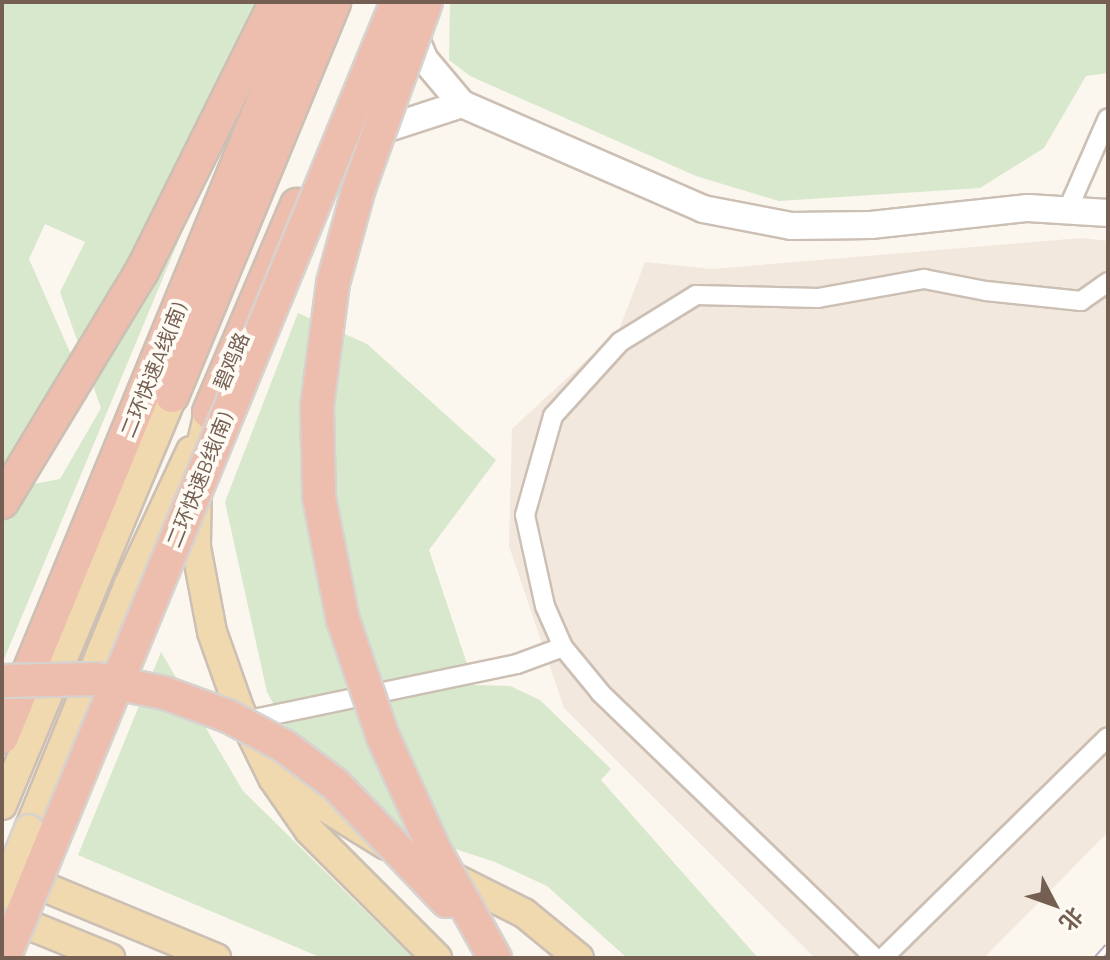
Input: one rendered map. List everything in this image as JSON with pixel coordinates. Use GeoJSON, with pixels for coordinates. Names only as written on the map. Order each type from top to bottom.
{"type":"FeatureCollection","features":[{"type":"Feature","properties":{"kind":"highway"},"geometry":{"type":"LineString","coordinates":[[2,502],[135,284],[276,2]]}},
{"type":"Feature","properties":{"kind":"highway","name":"二环快速A线(南)"},"geometry":{"type":"LineString","coordinates":[[2,737],[304,2]]}},
{"type":"Feature","properties":{"kind":"highway","name":"碧鸡路"},"geometry":{"type":"LineString","coordinates":[[172,396],[334,2]]}},
{"type":"Feature","properties":{"kind":"highway","name":"碧鸡路"},"geometry":{"type":"LineString","coordinates":[[209,412],[381,2]]}},
{"type":"Feature","properties":{"kind":"highway","name":"二环快速B线(南)"},"geometry":{"type":"LineString","coordinates":[[4,958],[398,2]]}},
{"type":"Feature","properties":{"kind":"highway"},"geometry":{"type":"LineString","coordinates":[[426,2],[359,188],[333,283],[319,376],[319,497],[343,620],[379,726],[428,837],[493,958]]}},
{"type":"Feature","properties":{"kind":"highway"},"geometry":{"type":"LineString","coordinates":[[2,681],[60,677],[131,685],[197,704],[256,730],[310,765],[359,806],[429,879],[493,958]]}},
{"type":"Feature","properties":{"kind":"main road","name":"碧鸡路"},"geometry":{"type":"LineString","coordinates":[[2,805],[172,396]]}},
{"type":"Feature","properties":{"kind":"main road","name":"碧鸡路"},"geometry":{"type":"LineString","coordinates":[[2,895],[128,586],[209,412]]}},
{"type":"Feature","properties":{"kind":"main road"},"geometry":{"type":"LineString","coordinates":[[209,412],[197,464],[196,547],[212,632],[247,728],[309,830],[437,958]]}},
{"type":"Feature","properties":{"kind":"main road"},"geometry":{"type":"LineString","coordinates":[[247,728],[295,784],[345,822],[524,913],[579,958]]}},
{"type":"Feature","properties":{"kind":"main road"},"geometry":{"type":"LineString","coordinates":[[2,869],[216,958]]}},
{"type":"Feature","properties":{"kind":"main road"},"geometry":{"type":"LineString","coordinates":[[2,914],[110,958]]}},
{"type":"Feature","properties":{"kind":"street"},"geometry":{"type":"LineString","coordinates":[[398,2],[424,59],[462,104],[703,209],[791,226],[871,225],[1028,208],[1108,213]]}},
{"type":"Feature","properties":{"kind":"street"},"geometry":{"type":"LineString","coordinates":[[316,159],[394,123],[462,104]]}},
{"type":"Feature","properties":{"kind":"street"},"geometry":{"type":"LineString","coordinates":[[1068,209],[1108,118]]}},
{"type":"Feature","properties":{"kind":"street"},"geometry":{"type":"LineString","coordinates":[[875,958],[600,692],[563,647],[545,606],[525,515],[553,416],[620,342],[696,295],[818,298],[924,279],[986,291],[1081,301],[1108,282]]}},
{"type":"Feature","properties":{"kind":"street"},"geometry":{"type":"LineString","coordinates":[[247,728],[517,664],[563,647]]}},
{"type":"Feature","properties":{"kind":"street"},"geometry":{"type":"LineString","coordinates":[[883,958],[1108,737]]}},
{"type":"Feature","properties":{"kind":"shaded area"},"geometry":{"type":"Polygon","coordinates":[[[1082,238],[1108,241],[1108,832],[984,958],[815,958],[564,708],[509,546],[512,429],[619,330],[645,262],[712,269],[1082,238]]]}},
{"type":"Feature","properties":{"kind":"green space"},"geometry":{"type":"Polygon","coordinates":[[[2,2],[278,2],[2,664],[2,490],[60,479],[101,408],[60,292],[85,242],[45,224],[29,259],[73,359],[2,470],[2,2]]]}},
{"type":"Feature","properties":{"kind":"green space"},"geometry":{"type":"Polygon","coordinates":[[[450,2],[1108,2],[1108,73],[1086,76],[1044,148],[980,188],[779,201],[696,176],[470,76],[449,60],[450,2]]]}},
{"type":"Feature","properties":{"kind":"green space"},"geometry":{"type":"Polygon","coordinates":[[[298,313],[367,344],[496,460],[429,550],[474,685],[510,686],[540,700],[611,769],[601,780],[758,958],[627,958],[547,886],[495,862],[394,829],[297,747],[267,692],[225,502],[298,313]]]}},
{"type":"Feature","properties":{"kind":"green space"},"geometry":{"type":"Polygon","coordinates":[[[161,652],[243,791],[413,958],[322,958],[78,855],[161,652]]]}},
{"type":"Feature","properties":{"kind":"railway"},"geometry":{"type":"LineString","coordinates":[[1098,958],[1108,947]]}}]}
